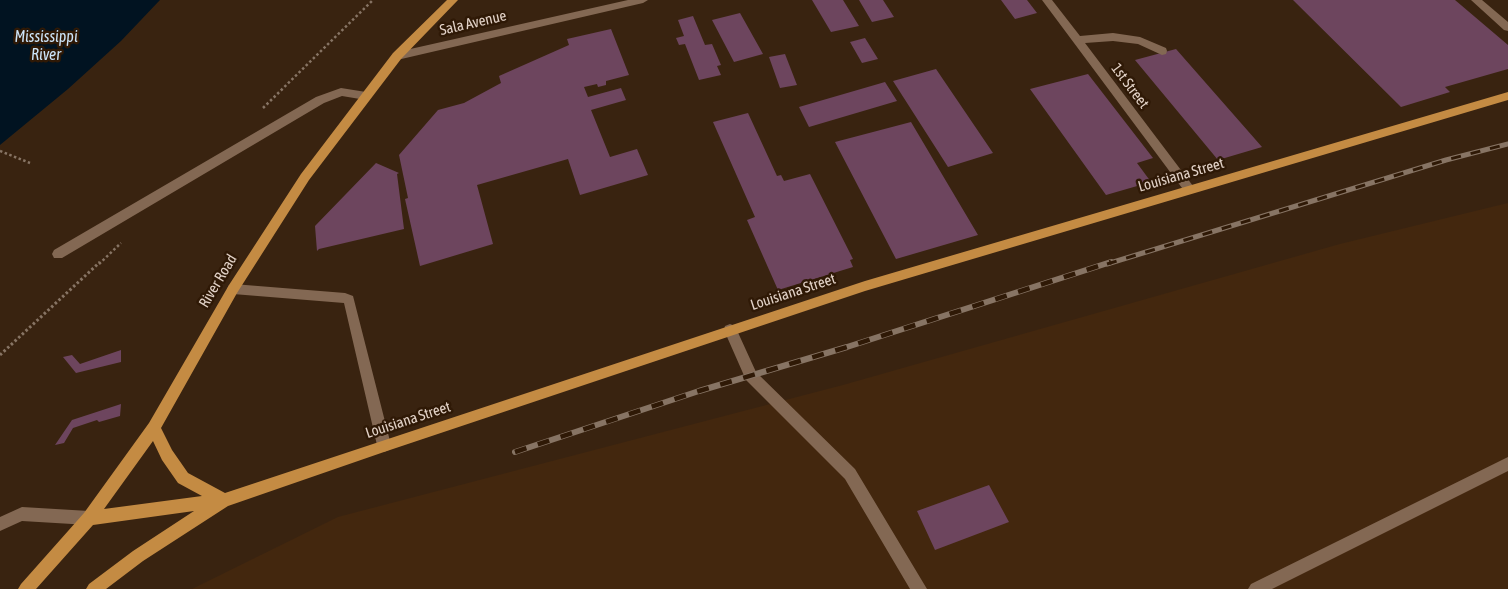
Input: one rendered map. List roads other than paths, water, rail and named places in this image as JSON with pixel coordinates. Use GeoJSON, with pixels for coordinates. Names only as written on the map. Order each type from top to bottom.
{"type":"FeatureCollection","features":[{"type":"Feature","properties":{"kind":"main road","name":"River Road"},"geometry":{"type":"LineString","coordinates":[[26,589],[89,518],[154,428],[233,289],[305,177],[397,56],[453,0]]}},
{"type":"Feature","properties":{"kind":"main road","name":"Louisiana Street"},"geometry":{"type":"LineString","coordinates":[[89,518],[224,500],[384,445],[865,286],[1508,96]]}},
{"type":"Feature","properties":{"kind":"main road"},"geometry":{"type":"LineString","coordinates":[[94,589],[138,556],[224,500],[183,478],[167,455],[154,428]]}},
{"type":"Feature","properties":{"kind":"street","name":"Sala Avenue"},"geometry":{"type":"LineString","coordinates":[[397,56],[644,0]]}},
{"type":"Feature","properties":{"kind":"street","name":"1st Street"},"geometry":{"type":"LineString","coordinates":[[1047,0],[1189,189]]}},
{"type":"Feature","properties":{"kind":"street"},"geometry":{"type":"LineString","coordinates":[[1476,0],[1508,28]]}},
{"type":"Feature","properties":{"kind":"street"},"geometry":{"type":"LineString","coordinates":[[1077,40],[1113,37],[1140,41],[1162,51]]}},
{"type":"Feature","properties":{"kind":"street"},"geometry":{"type":"LineString","coordinates":[[58,254],[320,100],[341,92],[366,96]]}},
{"type":"Feature","properties":{"kind":"street"},"geometry":{"type":"LineString","coordinates":[[233,289],[349,300],[384,445]]}},
{"type":"Feature","properties":{"kind":"street"},"geometry":{"type":"LineString","coordinates":[[730,330],[751,376],[850,474],[919,589]]}},
{"type":"Feature","properties":{"kind":"street"},"geometry":{"type":"LineString","coordinates":[[1256,589],[1508,464]]}},
{"type":"Feature","properties":{"kind":"street"},"geometry":{"type":"LineString","coordinates":[[0,524],[22,514],[89,518]]}},
{"type":"Feature","properties":{"kind":"water","name":"Mississippi River"},"geometry":{"type":"Polygon","coordinates":[[[0,0],[160,0],[121,41],[68,89],[0,145],[0,0]]]}},
{"type":"Feature","properties":{"kind":"railway"},"geometry":{"type":"LineString","coordinates":[[1107,264],[1446,160],[1508,144]]}},
{"type":"Feature","properties":{"kind":"railway"},"geometry":{"type":"LineString","coordinates":[[515,452],[699,391],[847,347],[1111,262]]}}]}
